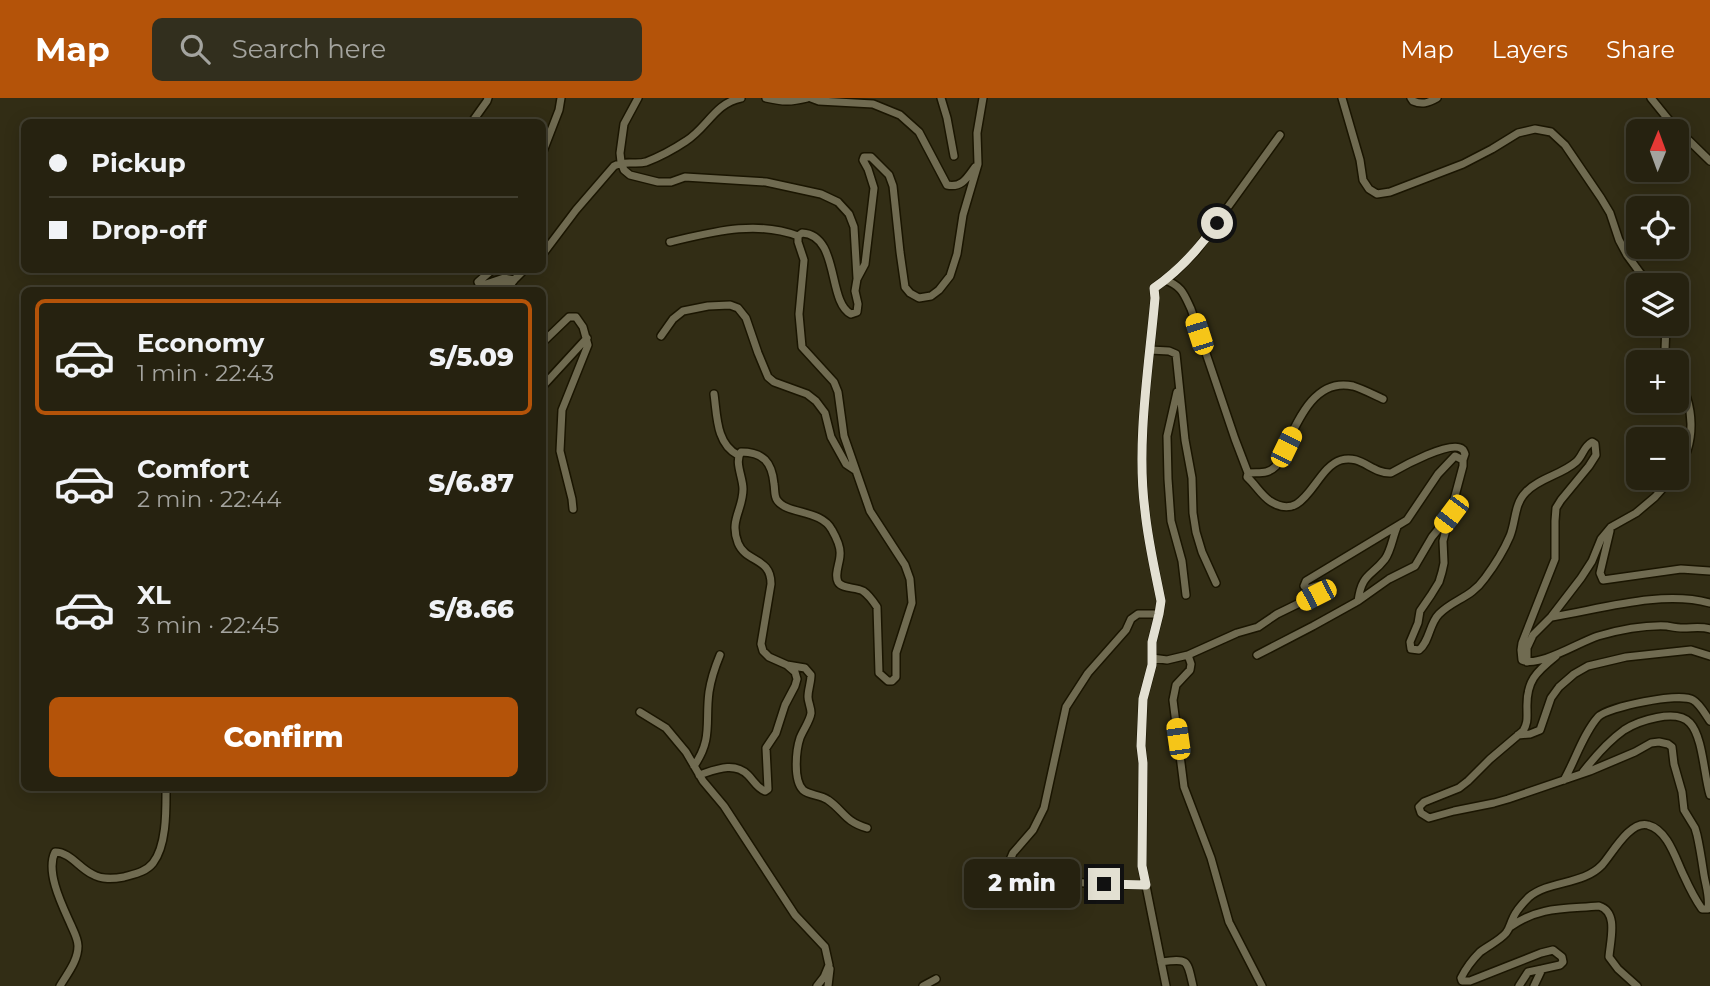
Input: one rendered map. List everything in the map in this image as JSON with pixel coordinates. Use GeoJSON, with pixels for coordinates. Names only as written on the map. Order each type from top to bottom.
{"type":"FeatureCollection","features":[{"type":"Feature","properties":{"kind":"street"},"geometry":{"type":"LineString","coordinates":[[474,119],[488,98]]}},
{"type":"Feature","properties":{"kind":"street"},"geometry":{"type":"LineString","coordinates":[[546,144],[561,98]]}},
{"type":"Feature","properties":{"kind":"street"},"geometry":{"type":"LineString","coordinates":[[638,98],[624,124],[621,162],[630,175],[658,182],[671,182],[685,177],[765,182],[821,194],[838,202],[849,214],[854,227],[857,312],[851,314],[845,311],[828,256],[820,243],[808,234],[802,233],[798,236]]}},
{"type":"Feature","properties":{"kind":"street"},"geometry":{"type":"LineString","coordinates":[[546,250],[614,166],[621,162],[644,163],[677,146],[688,140],[721,106],[741,98]]}},
{"type":"Feature","properties":{"kind":"street"},"geometry":{"type":"LineString","coordinates":[[766,98],[783,102],[809,98],[873,104],[900,115],[919,132],[947,185],[955,187],[964,183],[978,164]]}},
{"type":"Feature","properties":{"kind":"street"},"geometry":{"type":"LineString","coordinates":[[941,98],[954,156]]}},
{"type":"Feature","properties":{"kind":"street"},"geometry":{"type":"LineString","coordinates":[[857,279],[865,264],[874,188],[864,157],[871,157],[889,175],[893,186],[905,287],[919,298],[931,296],[950,275],[978,164],[977,133],[983,98]]}},
{"type":"Feature","properties":{"kind":"street"},"geometry":{"type":"LineString","coordinates":[[1342,98],[1363,180],[1369,189],[1377,194],[1390,192],[1463,164],[1518,133],[1535,129],[1551,132],[1565,145],[1601,198],[1610,213],[1619,240],[1640,273]]}},
{"type":"Feature","properties":{"kind":"street"},"geometry":{"type":"LineString","coordinates":[[1411,98],[1413,102],[1420,104],[1437,98]]}},
{"type":"Feature","properties":{"kind":"street"},"geometry":{"type":"LineString","coordinates":[[1651,98],[1672,124],[1710,161]]}},
{"type":"Feature","properties":{"kind":"street"},"geometry":{"type":"LineString","coordinates":[[1166,986],[1142,866],[1143,699],[1161,601],[1144,511],[1143,475],[1154,288],[1186,262],[1205,240],[1280,135]]}},
{"type":"Feature","properties":{"kind":"street"},"geometry":{"type":"LineString","coordinates":[[670,242],[719,231],[755,228],[782,230],[798,236]]}},
{"type":"Feature","properties":{"kind":"street"},"geometry":{"type":"LineString","coordinates":[[738,455],[741,452],[753,452],[763,456],[774,478],[775,497],[778,501],[826,521],[832,529],[841,554],[838,582],[864,592],[877,607],[879,673],[892,681],[896,677],[896,653],[912,603],[910,579],[905,565],[870,511],[844,436],[838,392],[834,382],[802,347],[799,314],[804,260],[798,236]]}},
{"type":"Feature","properties":{"kind":"street"},"geometry":{"type":"LineString","coordinates":[[488,273],[478,282],[480,286],[504,278],[514,280]]}},
{"type":"Feature","properties":{"kind":"street"},"geometry":{"type":"LineString","coordinates":[[509,287],[521,273]]}},
{"type":"Feature","properties":{"kind":"street"},"geometry":{"type":"LineString","coordinates":[[497,287],[514,280]]}},
{"type":"Feature","properties":{"kind":"street"},"geometry":{"type":"LineString","coordinates":[[1165,280],[1181,289],[1191,309],[1248,473],[1247,477],[1267,499],[1287,506],[1302,501],[1325,470],[1340,460],[1361,461],[1387,473],[1442,449],[1464,449],[1463,466],[1443,541],[1442,572],[1432,595],[1420,611],[1410,642],[1412,650],[1419,650],[1424,646],[1434,621],[1441,612],[1473,593],[1486,577],[1510,535],[1518,501],[1531,487],[1579,460],[1592,442],[1595,444],[1596,455],[1556,509],[1555,559],[1522,643],[1522,660],[1538,661],[1597,637],[1634,629],[1667,626],[1710,629]]}},
{"type":"Feature","properties":{"kind":"street"},"geometry":{"type":"LineString","coordinates":[[661,336],[673,319],[683,311],[708,306],[730,305],[738,308],[746,318],[768,377],[774,382],[807,394],[816,401],[825,413],[831,437],[846,464],[856,470]]}},
{"type":"Feature","properties":{"kind":"street"},"geometry":{"type":"LineString","coordinates":[[546,339],[569,317],[576,317],[587,338],[588,345],[562,410],[560,430],[560,451],[573,509]]}},
{"type":"Feature","properties":{"kind":"street"},"geometry":{"type":"LineString","coordinates":[[546,383],[587,338]]}},
{"type":"Feature","properties":{"kind":"street"},"geometry":{"type":"LineString","coordinates":[[1150,350],[1175,354],[1192,478],[1196,532],[1216,583]]}},
{"type":"Feature","properties":{"kind":"street"},"geometry":{"type":"LineString","coordinates":[[1178,385],[1167,436],[1168,479],[1171,521],[1182,561],[1186,595]]}},
{"type":"Feature","properties":{"kind":"street"},"geometry":{"type":"LineString","coordinates":[[1248,473],[1263,474],[1276,466],[1310,401],[1324,390],[1355,386],[1383,399]]}},
{"type":"Feature","properties":{"kind":"street"},"geometry":{"type":"LineString","coordinates":[[714,394],[718,430],[726,446],[738,455]]}},
{"type":"Feature","properties":{"kind":"street"},"geometry":{"type":"LineString","coordinates":[[1689,407],[1692,426],[1689,447]]}},
{"type":"Feature","properties":{"kind":"street"},"geometry":{"type":"LineString","coordinates":[[738,455],[743,494],[734,522],[736,537],[739,547],[768,568],[771,574],[761,644],[763,651],[769,657],[787,665],[806,668],[811,675],[808,696],[811,712],[799,740],[797,779],[810,795],[828,799],[843,816],[856,825],[867,828]]}},
{"type":"Feature","properties":{"kind":"street"},"geometry":{"type":"LineString","coordinates":[[1152,658],[1167,660],[1188,655],[1237,633],[1258,627],[1316,595],[1324,589],[1323,586],[1307,589],[1304,586],[1306,581],[1407,520],[1450,461],[1455,456],[1463,460]]}},
{"type":"Feature","properties":{"kind":"street"},"geometry":{"type":"LineString","coordinates":[[1527,662],[1527,648],[1533,635],[1551,617],[1581,578],[1592,561],[1601,538],[1611,527],[1636,513],[1661,490]]}},
{"type":"Feature","properties":{"kind":"street"},"geometry":{"type":"LineString","coordinates":[[1257,655],[1314,626],[1389,579],[1415,566],[1432,537],[1451,514]]}},
{"type":"Feature","properties":{"kind":"street"},"geometry":{"type":"LineString","coordinates":[[1357,600],[1367,575],[1387,557],[1397,526]]}},
{"type":"Feature","properties":{"kind":"street"},"geometry":{"type":"LineString","coordinates":[[1611,527],[1600,573],[1603,580],[1681,569],[1710,571]]}},
{"type":"Feature","properties":{"kind":"street"},"geometry":{"type":"LineString","coordinates":[[1551,617],[1628,602],[1675,600],[1710,603]]}},
{"type":"Feature","properties":{"kind":"street"},"geometry":{"type":"LineString","coordinates":[[1146,885],[1016,879],[1009,874],[1007,867],[1013,853],[1033,830],[1044,808],[1066,707],[1088,673],[1126,630],[1131,619],[1138,614],[1159,614]]}},
{"type":"Feature","properties":{"kind":"street"},"geometry":{"type":"LineString","coordinates":[[1563,650],[1534,677],[1528,692],[1526,726],[1459,788],[1424,802],[1419,807],[1421,813],[1429,818],[1494,803],[1590,771],[1651,743],[1668,744],[1672,747],[1684,810],[1697,835],[1709,890],[1710,918]]}},
{"type":"Feature","properties":{"kind":"street"},"geometry":{"type":"LineString","coordinates":[[1517,735],[1540,730],[1551,698],[1559,687],[1588,666],[1626,657],[1691,650],[1710,656]]}},
{"type":"Feature","properties":{"kind":"street"},"geometry":{"type":"LineString","coordinates":[[694,766],[703,753],[706,742],[709,692],[720,655]]}},
{"type":"Feature","properties":{"kind":"street"},"geometry":{"type":"LineString","coordinates":[[1188,655],[1191,670],[1176,685],[1172,700],[1184,787],[1211,858],[1229,922],[1262,986]]}},
{"type":"Feature","properties":{"kind":"street"},"geometry":{"type":"LineString","coordinates":[[699,775],[734,767],[744,771],[759,789],[768,789],[766,748],[797,679],[795,672],[787,665]]}},
{"type":"Feature","properties":{"kind":"street"},"geometry":{"type":"LineString","coordinates":[[1563,780],[1590,728],[1604,712],[1643,702],[1684,697],[1693,700],[1710,721]]}},
{"type":"Feature","properties":{"kind":"street"},"geometry":{"type":"LineString","coordinates":[[640,712],[666,728],[686,752],[795,915],[825,947],[831,972],[828,986]]}},
{"type":"Feature","properties":{"kind":"street"},"geometry":{"type":"LineString","coordinates":[[1582,773],[1621,732],[1640,723],[1674,716],[1691,724],[1700,745],[1710,795]]}},
{"type":"Feature","properties":{"kind":"street"},"geometry":{"type":"LineString","coordinates":[[60,986],[76,958],[78,947],[53,877],[52,855],[60,852],[90,874],[103,879],[139,873],[152,864],[160,847],[166,813],[166,791]]}},
{"type":"Feature","properties":{"kind":"street"},"geometry":{"type":"LineString","coordinates":[[1510,928],[1517,912],[1530,897],[1546,888],[1583,877],[1601,866],[1618,842],[1644,824],[1658,830],[1665,838],[1696,900],[1702,909],[1708,909]]}},
{"type":"Feature","properties":{"kind":"street"},"geometry":{"type":"LineString","coordinates":[[1520,986],[1528,972],[1562,964],[1562,957],[1550,950],[1470,981],[1462,981],[1461,978],[1482,951],[1524,918],[1556,908],[1599,906],[1608,911],[1611,926],[1609,957],[1637,986]]}},
{"type":"Feature","properties":{"kind":"street"},"geometry":{"type":"LineString","coordinates":[[1161,962],[1185,961],[1194,986]]}},
{"type":"Feature","properties":{"kind":"street"},"geometry":{"type":"LineString","coordinates":[[817,986],[830,965]]}},
{"type":"Feature","properties":{"kind":"street"},"geometry":{"type":"LineString","coordinates":[[1534,986],[1542,969]]}},
{"type":"Feature","properties":{"kind":"street"},"geometry":{"type":"LineString","coordinates":[[923,986],[936,979]]}},
{"type":"Feature","properties":{"kind":"route"},"geometry":{"type":"LineString","coordinates":[[1104,884],[1146,885],[1142,866],[1143,699],[1152,665],[1152,642],[1161,601],[1144,511],[1142,453],[1154,288],[1186,262],[1217,223]]}}]}
